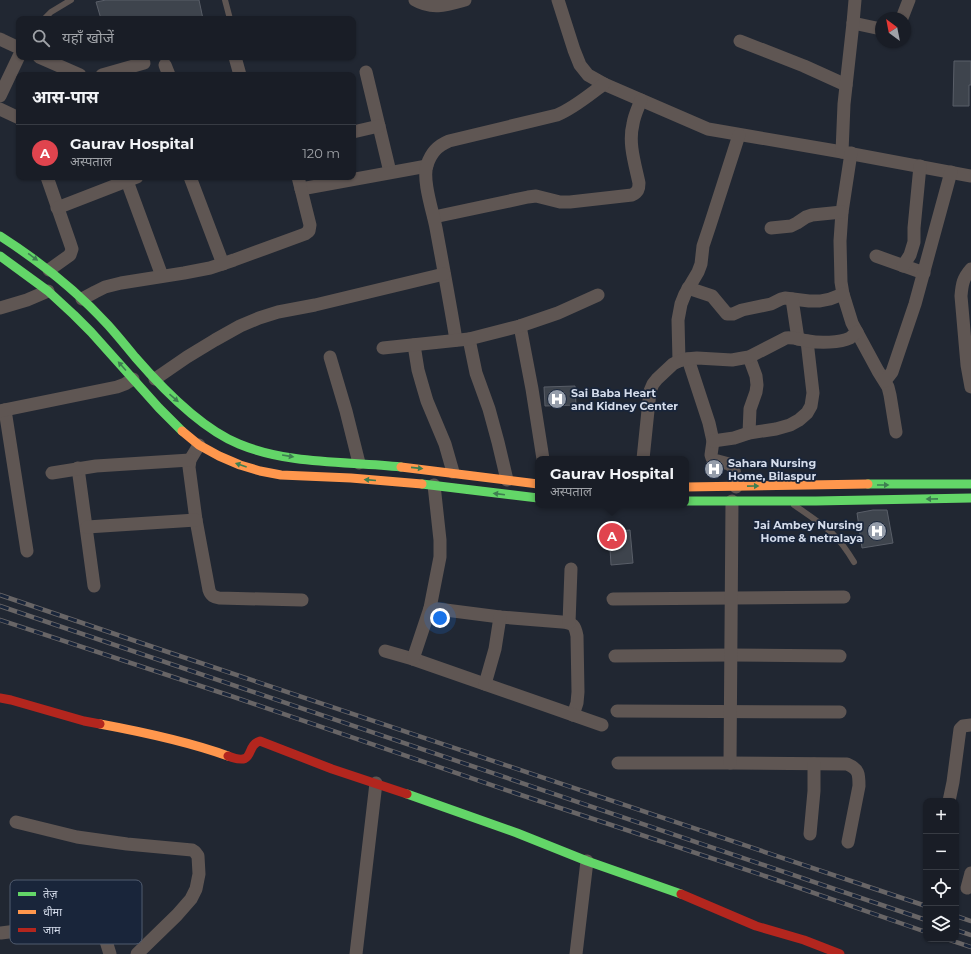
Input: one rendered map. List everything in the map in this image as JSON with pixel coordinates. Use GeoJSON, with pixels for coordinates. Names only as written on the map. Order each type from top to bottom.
{"type":"FeatureCollection","features":[{"type":"Feature","properties":{"kind":"main road"},"geometry":{"type":"LineString","coordinates":[[0,236],[49,270],[82,299],[109,326],[168,393],[218,433],[235,442],[279,455],[328,461],[453,472],[535,484]]}},
{"type":"Feature","properties":{"kind":"main road"},"geometry":{"type":"LineString","coordinates":[[0,256],[48,290],[91,332],[159,408],[182,431],[199,445],[219,456],[240,465],[281,475],[351,478],[434,485],[535,498]]}},
{"type":"Feature","properties":{"kind":"main road"},"geometry":{"type":"LineString","coordinates":[[689,488],[864,484],[971,484]]}},
{"type":"Feature","properties":{"kind":"main road"},"geometry":{"type":"LineString","coordinates":[[715,501],[716,487]]}},
{"type":"Feature","properties":{"kind":"main road"},"geometry":{"type":"LineString","coordinates":[[689,501],[971,498]]}},
{"type":"Feature","properties":{"kind":"main road"},"geometry":{"type":"LineString","coordinates":[[0,698],[84,720],[191,745],[240,760],[249,756],[254,745],[260,741],[326,767],[376,783],[517,833],[587,861],[680,894],[756,926],[804,940],[840,954]]}},
{"type":"Feature","properties":{"kind":"street"},"geometry":{"type":"LineString","coordinates":[[414,0],[431,6],[447,5],[465,0]]}},
{"type":"Feature","properties":{"kind":"street"},"geometry":{"type":"LineString","coordinates":[[558,0],[574,50],[580,65],[588,75],[604,84],[708,129],[846,152],[971,176]]}},
{"type":"Feature","properties":{"kind":"street"},"geometry":{"type":"LineString","coordinates":[[854,0],[853,24],[844,104],[846,152],[840,247],[841,282],[852,323],[888,387],[896,432]]}},
{"type":"Feature","properties":{"kind":"street"},"geometry":{"type":"LineString","coordinates":[[904,12],[909,0]]}},
{"type":"Feature","properties":{"kind":"street"},"geometry":{"type":"LineString","coordinates":[[853,24],[875,28]]}},
{"type":"Feature","properties":{"kind":"street"},"geometry":{"type":"LineString","coordinates":[[0,39],[16,47]]}},
{"type":"Feature","properties":{"kind":"street"},"geometry":{"type":"LineString","coordinates":[[740,41],[804,66],[846,85]]}},
{"type":"Feature","properties":{"kind":"street"},"geometry":{"type":"LineString","coordinates":[[0,96],[17,60]]}},
{"type":"Feature","properties":{"kind":"street"},"geometry":{"type":"LineString","coordinates":[[46,60],[73,72]]}},
{"type":"Feature","properties":{"kind":"street"},"geometry":{"type":"LineString","coordinates":[[236,60],[239,72]]}},
{"type":"Feature","properties":{"kind":"street"},"geometry":{"type":"LineString","coordinates":[[112,72],[144,63]]}},
{"type":"Feature","properties":{"kind":"street"},"geometry":{"type":"LineString","coordinates":[[366,72],[390,172]]}},
{"type":"Feature","properties":{"kind":"street"},"geometry":{"type":"LineString","coordinates":[[507,480],[489,409],[463,340],[444,274],[428,189],[426,175],[427,166],[435,150],[449,141],[557,115],[564,112],[604,84]]}},
{"type":"Feature","properties":{"kind":"street"},"geometry":{"type":"LineString","coordinates":[[434,217],[536,196],[556,201],[570,202],[632,195],[636,193],[639,188],[639,183],[631,133],[641,100]]}},
{"type":"Feature","properties":{"kind":"street"},"geometry":{"type":"LineString","coordinates":[[0,109],[16,117]]}},
{"type":"Feature","properties":{"kind":"street"},"geometry":{"type":"LineString","coordinates":[[356,131],[379,126]]}},
{"type":"Feature","properties":{"kind":"street"},"geometry":{"type":"LineString","coordinates":[[736,487],[734,470],[732,466],[712,458],[713,441],[709,423],[704,405],[684,360],[678,320],[681,304],[685,294],[700,268],[703,246],[739,134]]}},
{"type":"Feature","properties":{"kind":"street"},"geometry":{"type":"LineString","coordinates":[[356,176],[427,166]]}},
{"type":"Feature","properties":{"kind":"street"},"geometry":{"type":"LineString","coordinates":[[903,266],[910,254],[914,242],[920,166]]}},
{"type":"Feature","properties":{"kind":"street"},"geometry":{"type":"LineString","coordinates":[[885,381],[892,372],[915,304],[951,172]]}},
{"type":"Feature","properties":{"kind":"street"},"geometry":{"type":"LineString","coordinates":[[48,180],[72,249],[70,255],[49,270]]}},
{"type":"Feature","properties":{"kind":"street"},"geometry":{"type":"LineString","coordinates":[[57,208],[129,180]]}},
{"type":"Feature","properties":{"kind":"street"},"geometry":{"type":"LineString","coordinates":[[132,180],[162,276]]}},
{"type":"Feature","properties":{"kind":"street"},"geometry":{"type":"LineString","coordinates":[[191,180],[224,264]]}},
{"type":"Feature","properties":{"kind":"street"},"geometry":{"type":"LineString","coordinates":[[82,299],[95,292],[121,283],[210,268],[224,264],[305,234],[309,231],[310,225],[299,183],[324,180]]}},
{"type":"Feature","properties":{"kind":"street"},"geometry":{"type":"LineString","coordinates":[[771,228],[791,226],[812,215],[842,212]]}},
{"type":"Feature","properties":{"kind":"street"},"geometry":{"type":"LineString","coordinates":[[876,256],[924,273]]}},
{"type":"Feature","properties":{"kind":"street"},"geometry":{"type":"LineString","coordinates":[[971,269],[962,284],[961,296],[967,365],[971,387]]}},
{"type":"Feature","properties":{"kind":"street"},"geometry":{"type":"LineString","coordinates":[[155,379],[215,340],[240,326],[259,318],[278,312],[315,305],[444,274]]}},
{"type":"Feature","properties":{"kind":"street"},"geometry":{"type":"LineString","coordinates":[[688,288],[712,296],[727,314],[733,314],[742,310],[771,304],[785,298],[820,301],[843,294]]}},
{"type":"Feature","properties":{"kind":"street"},"geometry":{"type":"LineString","coordinates":[[0,308],[27,300],[48,290]]}},
{"type":"Feature","properties":{"kind":"street"},"geometry":{"type":"LineString","coordinates":[[383,348],[463,340],[520,326],[558,313],[598,296]]}},
{"type":"Feature","properties":{"kind":"street"},"geometry":{"type":"LineString","coordinates":[[713,441],[734,438],[749,433],[776,429],[790,425],[807,413],[811,406],[813,392],[803,340],[796,326],[792,299]]}},
{"type":"Feature","properties":{"kind":"street"},"geometry":{"type":"LineString","coordinates":[[520,326],[543,456]]}},
{"type":"Feature","properties":{"kind":"street"},"geometry":{"type":"LineString","coordinates":[[642,456],[650,391],[657,379],[673,364],[684,360],[697,358],[732,360],[749,357],[786,338],[792,337],[822,342],[850,338],[857,332]]}},
{"type":"Feature","properties":{"kind":"street"},"geometry":{"type":"LineString","coordinates":[[414,345],[422,384],[445,444],[453,472]]}},
{"type":"Feature","properties":{"kind":"street"},"geometry":{"type":"LineString","coordinates":[[330,357],[348,418],[359,463]]}},
{"type":"Feature","properties":{"kind":"street"},"geometry":{"type":"LineString","coordinates":[[749,357],[756,376],[757,385],[750,409],[749,433]]}},
{"type":"Feature","properties":{"kind":"street"},"geometry":{"type":"LineString","coordinates":[[27,551],[2,410],[117,387],[133,379]]}},
{"type":"Feature","properties":{"kind":"street"},"geometry":{"type":"LineString","coordinates":[[199,445],[190,460],[189,467],[196,520],[211,594],[214,597],[302,600]]}},
{"type":"Feature","properties":{"kind":"street"},"geometry":{"type":"LineString","coordinates":[[52,473],[96,466],[190,460]]}},
{"type":"Feature","properties":{"kind":"street"},"geometry":{"type":"LineString","coordinates":[[78,468],[94,586]]}},
{"type":"Feature","properties":{"kind":"street"},"geometry":{"type":"LineString","coordinates":[[413,659],[430,608],[440,557],[440,540],[434,485]]}},
{"type":"Feature","properties":{"kind":"street"},"geometry":{"type":"LineString","coordinates":[[730,763],[732,501]]}},
{"type":"Feature","properties":{"kind":"street"},"geometry":{"type":"LineString","coordinates":[[87,527],[196,520]]}},
{"type":"Feature","properties":{"kind":"street"},"geometry":{"type":"LineString","coordinates":[[569,623],[571,569]]}},
{"type":"Feature","properties":{"kind":"street"},"geometry":{"type":"LineString","coordinates":[[613,599],[844,596]]}},
{"type":"Feature","properties":{"kind":"street"},"geometry":{"type":"LineString","coordinates":[[430,608],[500,617],[569,623],[573,625],[576,629],[577,636],[578,692],[577,703],[573,715]]}},
{"type":"Feature","properties":{"kind":"street"},"geometry":{"type":"LineString","coordinates":[[485,684],[495,649],[500,617]]}},
{"type":"Feature","properties":{"kind":"street"},"geometry":{"type":"LineString","coordinates":[[385,651],[413,659],[602,725]]}},
{"type":"Feature","properties":{"kind":"street"},"geometry":{"type":"LineString","coordinates":[[615,656],[840,656]]}},
{"type":"Feature","properties":{"kind":"street"},"geometry":{"type":"LineString","coordinates":[[617,711],[840,712]]}},
{"type":"Feature","properties":{"kind":"street"},"geometry":{"type":"LineString","coordinates":[[949,798],[960,729],[963,726],[971,726]]}},
{"type":"Feature","properties":{"kind":"street"},"geometry":{"type":"LineString","coordinates":[[618,763],[847,764],[854,767],[859,778],[859,786],[848,842]]}},
{"type":"Feature","properties":{"kind":"street"},"geometry":{"type":"LineString","coordinates":[[810,834],[814,791],[814,764]]}},
{"type":"Feature","properties":{"kind":"street"},"geometry":{"type":"LineString","coordinates":[[356,954],[376,783]]}},
{"type":"Feature","properties":{"kind":"street"},"geometry":{"type":"LineString","coordinates":[[16,822],[77,837],[127,844],[192,850],[195,852],[198,856],[199,874],[196,889],[191,899],[177,915],[137,954]]}},
{"type":"Feature","properties":{"kind":"street"},"geometry":{"type":"LineString","coordinates":[[576,954],[587,861]]}},
{"type":"Feature","properties":{"kind":"street"},"geometry":{"type":"LineString","coordinates":[[967,888],[971,873]]}},
{"type":"Feature","properties":{"kind":"street"},"geometry":{"type":"LineString","coordinates":[[107,944],[110,954]]}},
{"type":"Feature","properties":{"kind":"lane"},"geometry":{"type":"LineString","coordinates":[[47,16],[71,0]]}},
{"type":"Feature","properties":{"kind":"lane"},"geometry":{"type":"LineString","coordinates":[[226,0],[229,16]]}},
{"type":"Feature","properties":{"kind":"lane"},"geometry":{"type":"LineString","coordinates":[[787,501],[833,534],[843,545],[854,562]]}},
{"type":"Feature","properties":{"kind":"building"},"geometry":{"type":"Polygon","coordinates":[[[106,0],[199,0],[202,16],[100,16],[96,2],[106,0]]]}},
{"type":"Feature","properties":{"kind":"building"},"geometry":{"type":"Polygon","coordinates":[[[954,61],[971,61],[969,106],[953,106],[954,61]]]}},
{"type":"Feature","properties":{"kind":"building"},"geometry":{"type":"Polygon","coordinates":[[[575,386],[576,405],[545,406],[544,387],[575,386]]]}},
{"type":"Feature","properties":{"kind":"building"},"geometry":{"type":"Polygon","coordinates":[[[709,466],[718,469],[717,476],[709,476],[709,466]]]}},
{"type":"Feature","properties":{"kind":"building"},"geometry":{"type":"Polygon","coordinates":[[[873,510],[887,510],[893,543],[862,548],[857,513],[873,510]]]}},
{"type":"Feature","properties":{"kind":"building"},"geometry":{"type":"Polygon","coordinates":[[[630,530],[633,563],[611,565],[609,532],[630,530]]]}},
{"type":"Feature","properties":{"kind":"railway"},"geometry":{"type":"LineString","coordinates":[[0,595],[923,905]]}},
{"type":"Feature","properties":{"kind":"railway"},"geometry":{"type":"LineString","coordinates":[[0,606],[923,919]]}},
{"type":"Feature","properties":{"kind":"railway"},"geometry":{"type":"LineString","coordinates":[[0,620],[231,696],[515,793],[768,877],[923,931]]}},
{"type":"Feature","properties":{"kind":"railway"},"geometry":{"type":"LineString","coordinates":[[959,917],[971,921]]}},
{"type":"Feature","properties":{"kind":"railway"},"geometry":{"type":"LineString","coordinates":[[959,931],[971,935]]}},
{"type":"Feature","properties":{"kind":"railway"},"geometry":{"type":"LineString","coordinates":[[956,942],[971,947]]}},
{"type":"Feature","properties":{"kind":"traffic: fast"},"geometry":{"type":"LineString","coordinates":[[0,236],[43,266],[70,288],[96,312],[145,369],[170,394],[197,418],[225,437],[258,451],[278,456],[319,461],[401,467]]}},
{"type":"Feature","properties":{"kind":"traffic: fast"},"geometry":{"type":"LineString","coordinates":[[0,256],[48,291],[74,315],[182,431]]}},
{"type":"Feature","properties":{"kind":"traffic: fast"},"geometry":{"type":"LineString","coordinates":[[422,484],[535,498]]}},
{"type":"Feature","properties":{"kind":"traffic: fast"},"geometry":{"type":"LineString","coordinates":[[868,484],[971,484]]}},
{"type":"Feature","properties":{"kind":"traffic: fast"},"geometry":{"type":"LineString","coordinates":[[689,501],[816,501],[971,498]]}},
{"type":"Feature","properties":{"kind":"traffic: fast"},"geometry":{"type":"LineString","coordinates":[[407,794],[517,833],[587,861],[681,894]]}},
{"type":"Feature","properties":{"kind":"traffic: slow"},"geometry":{"type":"LineString","coordinates":[[182,431],[199,445],[219,456],[240,465],[260,471],[281,475],[351,478],[422,484]]}},
{"type":"Feature","properties":{"kind":"traffic: slow"},"geometry":{"type":"LineString","coordinates":[[401,467],[535,484]]}},
{"type":"Feature","properties":{"kind":"traffic: slow"},"geometry":{"type":"LineString","coordinates":[[689,487],[868,484]]}},
{"type":"Feature","properties":{"kind":"traffic: slow"},"geometry":{"type":"LineString","coordinates":[[100,724],[165,737],[228,756]]}},
{"type":"Feature","properties":{"kind":"traffic: jam"},"geometry":{"type":"LineString","coordinates":[[0,698],[100,724]]}},
{"type":"Feature","properties":{"kind":"traffic: jam"},"geometry":{"type":"LineString","coordinates":[[228,756],[243,759],[247,757],[252,747],[260,741],[332,769],[407,794]]}},
{"type":"Feature","properties":{"kind":"traffic: jam"},"geometry":{"type":"LineString","coordinates":[[681,894],[756,926],[804,940],[840,954]]}},
{"type":"Feature","properties":{"kind":"place","name":"Sai Baba Heart and Kidney Center"},"geometry":{"type":"Point","coordinates":[557,399]}},
{"type":"Feature","properties":{"kind":"place","name":"Sahara Nursing Home, Bilaspur"},"geometry":{"type":"Point","coordinates":[714,469]}},
{"type":"Feature","properties":{"kind":"place","name":"Jai Ambey Nursing Home & netralaya"},"geometry":{"type":"Point","coordinates":[877,531]}},
{"type":"Feature","properties":{"kind":"place","name":"Gaurav Hospital"},"geometry":{"type":"Point","coordinates":[612,536]}}]}
